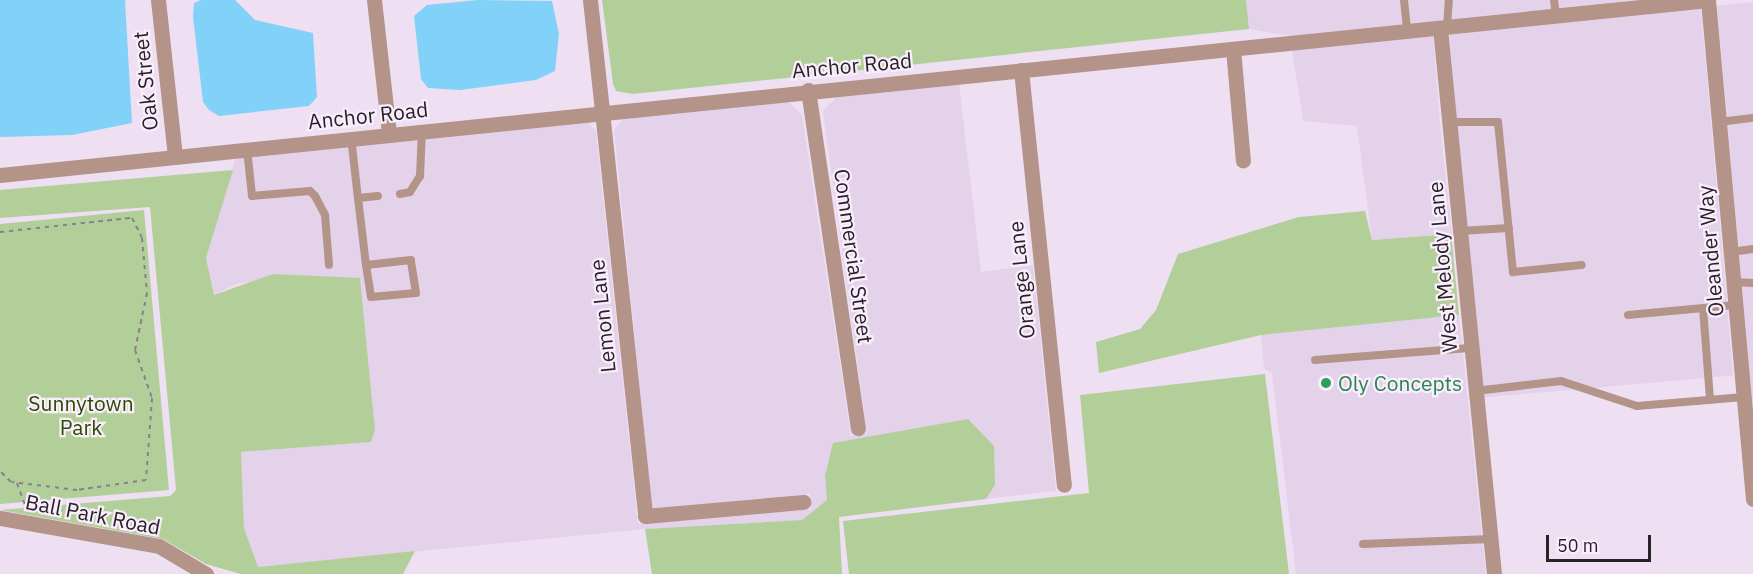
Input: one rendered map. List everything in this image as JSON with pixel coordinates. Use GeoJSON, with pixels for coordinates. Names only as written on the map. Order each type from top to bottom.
{"type":"FeatureCollection","features":[{"type":"Feature","properties":{"kind":"street","name":"Oak Street"},"geometry":{"type":"LineString","coordinates":[[158,0],[175,157]]}},
{"type":"Feature","properties":{"kind":"street"},"geometry":{"type":"LineString","coordinates":[[374,0],[389,133]]}},
{"type":"Feature","properties":{"kind":"street","name":"Lemon Lane"},"geometry":{"type":"LineString","coordinates":[[590,0],[645,516],[803,502]]}},
{"type":"Feature","properties":{"kind":"street","name":"Anchor Road"},"geometry":{"type":"LineString","coordinates":[[0,175],[602,111],[1407,31],[1555,8],[1708,0]]}},
{"type":"Feature","properties":{"kind":"street","name":"Oleander Way"},"geometry":{"type":"LineString","coordinates":[[1708,0],[1750,436],[1753,499]]}},
{"type":"Feature","properties":{"kind":"street","name":"West Melody Lane"},"geometry":{"type":"LineString","coordinates":[[1443,27],[1448,122],[1494,574]]}},
{"type":"Feature","properties":{"kind":"street"},"geometry":{"type":"LineString","coordinates":[[1233,49],[1243,161]]}},
{"type":"Feature","properties":{"kind":"street","name":"Orange Lane"},"geometry":{"type":"LineString","coordinates":[[1020,70],[1064,485]]}},
{"type":"Feature","properties":{"kind":"street","name":"Commercial Street"},"geometry":{"type":"LineString","coordinates":[[808,90],[858,428]]}},
{"type":"Feature","properties":{"kind":"street","name":"Ball Park Road"},"geometry":{"type":"LineString","coordinates":[[0,518],[159,546],[206,574]]}},
{"type":"Feature","properties":{"kind":"lane"},"geometry":{"type":"LineString","coordinates":[[1404,0],[1407,31]]}},
{"type":"Feature","properties":{"kind":"lane"},"geometry":{"type":"LineString","coordinates":[[1443,27],[1449,0]]}},
{"type":"Feature","properties":{"kind":"lane"},"geometry":{"type":"LineString","coordinates":[[1719,122],[1753,118]]}},
{"type":"Feature","properties":{"kind":"lane"},"geometry":{"type":"LineString","coordinates":[[1448,122],[1498,122],[1513,272],[1582,265]]}},
{"type":"Feature","properties":{"kind":"lane"},"geometry":{"type":"LineString","coordinates":[[399,194],[410,192],[420,176],[422,130]]}},
{"type":"Feature","properties":{"kind":"lane"},"geometry":{"type":"LineString","coordinates":[[351,137],[366,265],[371,297],[416,293],[411,260],[366,265]]}},
{"type":"Feature","properties":{"kind":"lane"},"geometry":{"type":"LineString","coordinates":[[247,149],[252,196],[310,191],[315,196],[325,215],[329,265]]}},
{"type":"Feature","properties":{"kind":"lane"},"geometry":{"type":"LineString","coordinates":[[358,198],[378,196]]}},
{"type":"Feature","properties":{"kind":"lane"},"geometry":{"type":"LineString","coordinates":[[1460,231],[1509,228]]}},
{"type":"Feature","properties":{"kind":"lane"},"geometry":{"type":"LineString","coordinates":[[1731,252],[1753,249]]}},
{"type":"Feature","properties":{"kind":"lane"},"geometry":{"type":"LineString","coordinates":[[1734,282],[1753,283]]}},
{"type":"Feature","properties":{"kind":"lane"},"geometry":{"type":"LineString","coordinates":[[1628,315],[1736,305]]}},
{"type":"Feature","properties":{"kind":"lane"},"geometry":{"type":"LineString","coordinates":[[1703,308],[1710,399]]}},
{"type":"Feature","properties":{"kind":"lane"},"geometry":{"type":"LineString","coordinates":[[1315,360],[1470,348]]}},
{"type":"Feature","properties":{"kind":"lane"},"geometry":{"type":"LineString","coordinates":[[1475,391],[1561,381],[1637,406],[1710,399],[1747,404]]}},
{"type":"Feature","properties":{"kind":"lane"},"geometry":{"type":"LineString","coordinates":[[1363,544],[1491,539]]}},
{"type":"Feature","properties":{"kind":"path"},"geometry":{"type":"LineString","coordinates":[[0,232],[132,218],[142,238],[147,293],[135,350],[152,398],[146,480],[77,490],[17,483],[0,471]]}},
{"type":"Feature","properties":{"kind":"path"},"geometry":{"type":"LineString","coordinates":[[17,483],[32,523]]}},
{"type":"Feature","properties":{"kind":"shaded area"},"geometry":{"type":"Polygon","coordinates":[[[1246,0],[1636,0],[1290,36],[1249,29],[1246,0]]]}},
{"type":"Feature","properties":{"kind":"shaded area"},"geometry":{"type":"Polygon","coordinates":[[[1753,2],[1753,407],[1717,6],[1753,2]]]}},
{"type":"Feature","properties":{"kind":"shaded area"},"geometry":{"type":"Polygon","coordinates":[[[1701,8],[1733,376],[1481,398],[1449,30],[1701,8]]]}},
{"type":"Feature","properties":{"kind":"shaded area"},"geometry":{"type":"Polygon","coordinates":[[[1433,35],[1455,266],[1450,234],[1372,240],[1357,126],[1303,121],[1292,50],[1433,35]]]}},
{"type":"Feature","properties":{"kind":"shaded area"},"geometry":{"type":"Polygon","coordinates":[[[959,83],[981,272],[1033,265],[1056,491],[986,499],[995,485],[825,476],[827,500],[802,520],[645,529],[258,567],[244,528],[241,452],[371,442],[375,430],[360,278],[238,283],[214,295],[206,258],[236,157],[578,118],[589,124],[596,131],[638,524],[811,509],[810,494],[652,509],[614,130],[626,115],[786,100],[802,115],[851,436],[867,433],[823,111],[842,92],[959,83]]]}},
{"type":"Feature","properties":{"kind":"shaded area"},"geometry":{"type":"Polygon","coordinates":[[[1459,315],[1486,574],[1296,574],[1272,373],[1264,368],[1261,335],[1459,315]]]}},
{"type":"Feature","properties":{"kind":"green space"},"geometry":{"type":"Polygon","coordinates":[[[602,0],[1246,0],[1249,29],[633,94],[616,91],[613,84],[602,0]]]}},
{"type":"Feature","properties":{"kind":"green space"},"geometry":{"type":"Polygon","coordinates":[[[233,170],[206,258],[214,295],[273,274],[360,278],[375,430],[371,442],[241,452],[244,528],[258,567],[415,551],[403,574],[241,574],[206,564],[163,539],[0,510],[170,496],[176,490],[150,207],[0,218],[0,190],[233,170]]]}},
{"type":"Feature","properties":{"kind":"green space","name":"Sunnytown Park"},"geometry":{"type":"Polygon","coordinates":[[[144,210],[169,490],[0,504],[0,224],[144,210]]]}},
{"type":"Feature","properties":{"kind":"green space"},"geometry":{"type":"Polygon","coordinates":[[[1365,211],[1372,240],[1451,234],[1459,315],[1261,335],[1099,373],[1096,342],[1140,329],[1156,310],[1178,254],[1299,217],[1365,211]]]}},
{"type":"Feature","properties":{"kind":"green space"},"geometry":{"type":"Polygon","coordinates":[[[1265,374],[1289,574],[849,574],[843,521],[1089,493],[1080,395],[1265,374]]]}},
{"type":"Feature","properties":{"kind":"green space"},"geometry":{"type":"Polygon","coordinates":[[[968,419],[994,446],[995,485],[986,499],[839,517],[842,574],[652,574],[645,529],[802,520],[827,500],[825,476],[833,443],[968,419]]]}},
{"type":"Feature","properties":{"kind":"water"},"geometry":{"type":"Polygon","coordinates":[[[0,0],[125,0],[132,123],[72,135],[0,137],[0,0]]]}},
{"type":"Feature","properties":{"kind":"water"},"geometry":{"type":"Polygon","coordinates":[[[201,0],[235,0],[255,20],[313,33],[317,97],[309,106],[219,116],[209,110],[203,102],[193,17],[194,3],[201,0]]]}},
{"type":"Feature","properties":{"kind":"water"},"geometry":{"type":"Polygon","coordinates":[[[478,0],[552,1],[559,34],[555,71],[536,80],[460,90],[428,88],[421,79],[414,16],[427,5],[478,0]]]}},
{"type":"Feature","properties":{"kind":"place","name":"Oly Concepts"},"geometry":{"type":"Point","coordinates":[1326,383]}}]}
